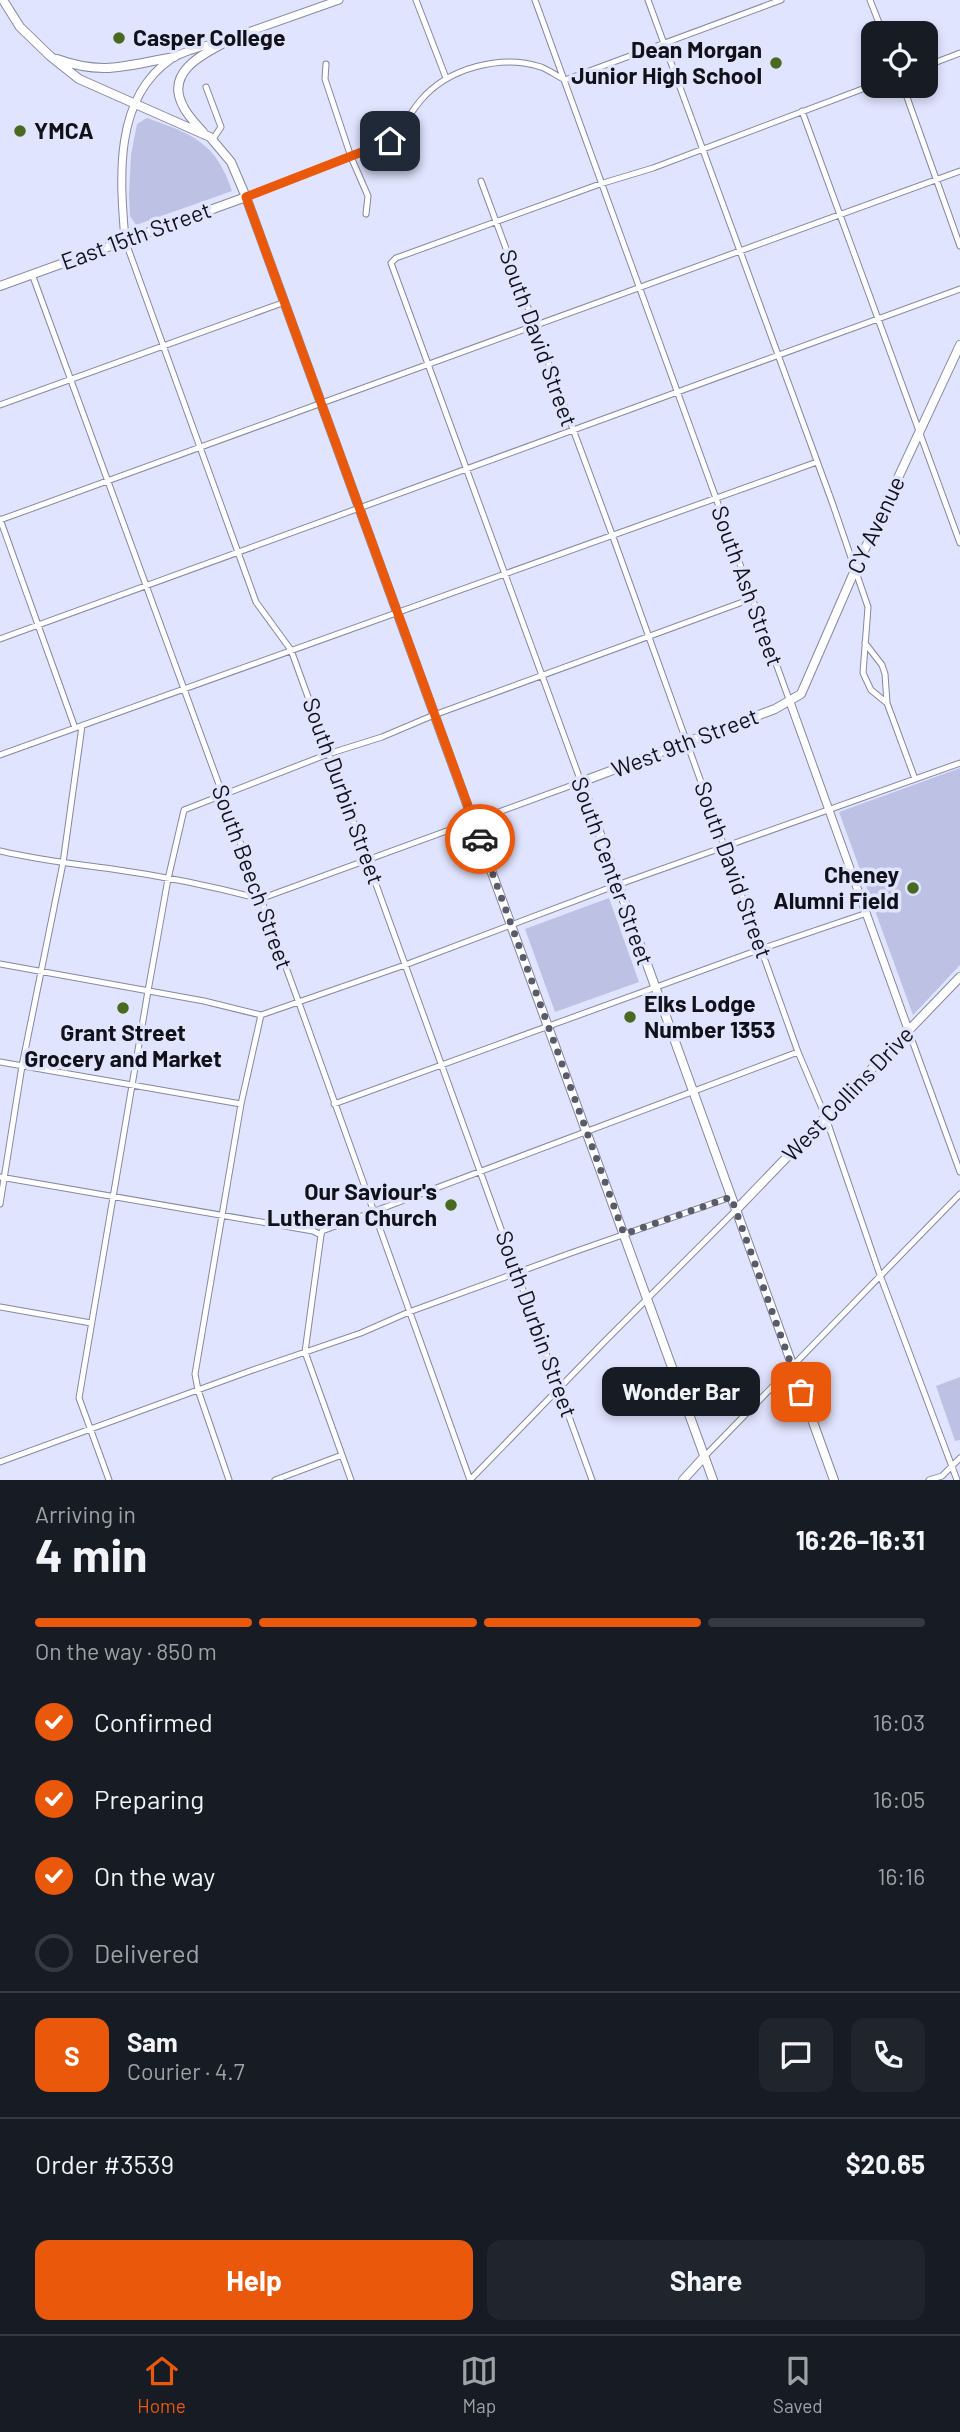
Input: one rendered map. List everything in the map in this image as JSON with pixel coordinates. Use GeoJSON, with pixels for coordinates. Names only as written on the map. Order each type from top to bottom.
{"type":"FeatureCollection","features":[{"type":"Feature","properties":{"kind":"main road"},"geometry":{"type":"LineString","coordinates":[[3,0],[20,27],[79,79],[209,137]]}},
{"type":"Feature","properties":{"kind":"main road"},"geometry":{"type":"LineString","coordinates":[[241,34],[188,63],[179,81],[178,96],[183,108],[231,162],[246,197],[713,1480]]}},
{"type":"Feature","properties":{"kind":"main road"},"geometry":{"type":"LineString","coordinates":[[50,56],[74,65],[102,70],[174,57]]}},
{"type":"Feature","properties":{"kind":"main road","name":"East 15th Street"},"geometry":{"type":"LineString","coordinates":[[0,286],[246,197]]}},
{"type":"Feature","properties":{"kind":"main road","name":"CY Avenue"},"geometry":{"type":"LineString","coordinates":[[790,702],[801,694],[855,570],[960,345]]}},
{"type":"Feature","properties":{"kind":"main road","name":"West 9th Street"},"geometry":{"type":"LineString","coordinates":[[581,782],[790,702]]}},
{"type":"Feature","properties":{"kind":"main road","name":"South Center Street"},"geometry":{"type":"LineString","coordinates":[[581,782],[834,1480]]}},
{"type":"Feature","properties":{"kind":"main road","name":"West Collins Drive"},"geometry":{"type":"LineString","coordinates":[[736,1210],[960,977]]}},
{"type":"Feature","properties":{"kind":"main road"},"geometry":{"type":"LineString","coordinates":[[683,1480],[704,1457]]}},
{"type":"Feature","properties":{"kind":"street"},"geometry":{"type":"LineString","coordinates":[[174,57],[339,0]]}},
{"type":"Feature","properties":{"kind":"street"},"geometry":{"type":"LineString","coordinates":[[416,0],[446,78],[500,63],[540,67],[565,80],[764,3],[781,0]]}},
{"type":"Feature","properties":{"kind":"street","name":"South Ash Street"},"geometry":{"type":"LineString","coordinates":[[535,0],[960,1172]]}},
{"type":"Feature","properties":{"kind":"street"},"geometry":{"type":"LineString","coordinates":[[648,0],[868,607],[863,673],[871,690],[887,703]]}},
{"type":"Feature","properties":{"kind":"street"},"geometry":{"type":"LineString","coordinates":[[870,0],[878,21]]}},
{"type":"Feature","properties":{"kind":"street"},"geometry":{"type":"LineString","coordinates":[[938,61],[960,53]]}},
{"type":"Feature","properties":{"kind":"street","name":"South Durbin Street"},"geometry":{"type":"LineString","coordinates":[[174,57],[145,84],[135,103],[122,145],[120,184],[125,240],[256,602],[292,649],[592,1480]]}},
{"type":"Feature","properties":{"kind":"street"},"geometry":{"type":"LineString","coordinates":[[326,64],[324,79],[351,157],[368,196],[366,214]]}},
{"type":"Feature","properties":{"kind":"street","name":"East 15th Street"},"geometry":{"type":"LineString","coordinates":[[246,197],[390,141],[402,129],[420,102],[446,78]]}},
{"type":"Feature","properties":{"kind":"street"},"geometry":{"type":"LineString","coordinates":[[206,87],[220,127],[209,137]]}},
{"type":"Feature","properties":{"kind":"street"},"geometry":{"type":"LineString","coordinates":[[496,222],[704,150],[861,89]]}},
{"type":"Feature","properties":{"kind":"street"},"geometry":{"type":"LineString","coordinates":[[907,98],[960,246]]}},
{"type":"Feature","properties":{"kind":"street"},"geometry":{"type":"LineString","coordinates":[[802,111],[960,543]]}},
{"type":"Feature","properties":{"kind":"street"},"geometry":{"type":"LineString","coordinates":[[0,1203],[2,1177],[22,1066],[63,863],[79,727],[38,626],[0,520],[960,171]]}},
{"type":"Feature","properties":{"kind":"street","name":"South David Street"},"geometry":{"type":"LineString","coordinates":[[481,181],[957,1480]]}},
{"type":"Feature","properties":{"kind":"street","name":"South Center Street"},"geometry":{"type":"LineString","coordinates":[[496,222],[391,262],[581,782]]}},
{"type":"Feature","properties":{"kind":"street","name":"South Beech Street"},"geometry":{"type":"LineString","coordinates":[[32,274],[299,1003],[470,1480]]}},
{"type":"Feature","properties":{"kind":"street"},"geometry":{"type":"LineString","coordinates":[[0,639],[960,289]]}},
{"type":"Feature","properties":{"kind":"street"},"geometry":{"type":"LineString","coordinates":[[0,405],[285,302]]}},
{"type":"Feature","properties":{"kind":"street"},"geometry":{"type":"LineString","coordinates":[[0,755],[817,462]]}},
{"type":"Feature","properties":{"kind":"street"},"geometry":{"type":"LineString","coordinates":[[109,1480],[79,1398],[148,991],[184,810],[328,754],[382,737],[434,715],[751,599]]}},
{"type":"Feature","properties":{"kind":"street"},"geometry":{"type":"LineString","coordinates":[[864,641],[869,652],[882,665],[887,703],[915,779]]}},
{"type":"Feature","properties":{"kind":"street"},"geometry":{"type":"LineString","coordinates":[[0,964],[204,1000],[261,1015],[960,763]]}},
{"type":"Feature","properties":{"kind":"street"},"geometry":{"type":"LineString","coordinates":[[0,851],[169,879],[260,899],[581,782]]}},
{"type":"Feature","properties":{"kind":"street"},"geometry":{"type":"LineString","coordinates":[[334,1104],[761,948],[867,914]]}},
{"type":"Feature","properties":{"kind":"street"},"geometry":{"type":"LineString","coordinates":[[229,1480],[195,1374],[241,1104],[261,1015]]}},
{"type":"Feature","properties":{"kind":"street"},"geometry":{"type":"LineString","coordinates":[[351,1480],[305,1352],[322,1231],[798,1052]]}},
{"type":"Feature","properties":{"kind":"street"},"geometry":{"type":"LineString","coordinates":[[0,1062],[241,1104]]}},
{"type":"Feature","properties":{"kind":"street"},"geometry":{"type":"LineString","coordinates":[[2,1177],[313,1231],[321,1235]]}},
{"type":"Feature","properties":{"kind":"street"},"geometry":{"type":"LineString","coordinates":[[704,1457],[960,1194]]}},
{"type":"Feature","properties":{"kind":"street"},"geometry":{"type":"LineString","coordinates":[[0,1462],[731,1197]]}},
{"type":"Feature","properties":{"kind":"street"},"geometry":{"type":"LineString","coordinates":[[470,1480],[736,1210]]}},
{"type":"Feature","properties":{"kind":"street"},"geometry":{"type":"LineString","coordinates":[[0,1307],[90,1323]]}},
{"type":"Feature","properties":{"kind":"street"},"geometry":{"type":"LineString","coordinates":[[275,1480],[342,1455]]}},
{"type":"Feature","properties":{"kind":"street"},"geometry":{"type":"LineString","coordinates":[[929,1480],[942,1476],[960,1458]]}},
{"type":"Feature","properties":{"kind":"shaded area"},"geometry":{"type":"Polygon","coordinates":[[[147,118],[177,129],[200,142],[218,161],[232,191],[136,225],[130,216],[131,155],[137,124],[147,118]]]}},
{"type":"Feature","properties":{"kind":"shaded area","name":"Cheney Alumni Field"},"geometry":{"type":"Polygon","coordinates":[[[960,768],[960,965],[913,1015],[839,812],[960,768]]]}},
{"type":"Feature","properties":{"kind":"shaded area"},"geometry":{"type":"Polygon","coordinates":[[[609,898],[639,982],[555,1012],[525,929],[609,898]]]}},
{"type":"Feature","properties":{"kind":"shaded area"},"geometry":{"type":"Polygon","coordinates":[[[960,1377],[960,1440],[955,1441],[936,1386],[960,1377]]]}},
{"type":"Feature","properties":{"kind":"way so far"},"geometry":{"type":"LineString","coordinates":[[480,839],[624,1234],[731,1197],[801,1392]]}},
{"type":"Feature","properties":{"kind":"place","name":"Casper College"},"geometry":{"type":"Point","coordinates":[119,38]}},
{"type":"Feature","properties":{"kind":"place","name":"Dean Morgan Junior High School"},"geometry":{"type":"Point","coordinates":[776,63]}},
{"type":"Feature","properties":{"kind":"place","name":"YMCA"},"geometry":{"type":"Point","coordinates":[20,131]}},
{"type":"Feature","properties":{"kind":"place","name":"Cheney Alumni Field"},"geometry":{"type":"Point","coordinates":[913,888]}},
{"type":"Feature","properties":{"kind":"place","name":"Grant Street Grocery and Market"},"geometry":{"type":"Point","coordinates":[123,1008]}},
{"type":"Feature","properties":{"kind":"place","name":"Elks Lodge Number 1353"},"geometry":{"type":"Point","coordinates":[630,1017]}},
{"type":"Feature","properties":{"kind":"place","name":"Our Saviour's Lutheran Church"},"geometry":{"type":"Point","coordinates":[451,1205]}},
{"type":"Feature","properties":{"kind":"place","name":"Wonder Bar"},"geometry":{"type":"Point","coordinates":[801,1392]}},
{"type":"Feature","properties":{"kind":"route"},"geometry":{"type":"LineString","coordinates":[[390,141],[246,197],[480,839]]}}]}
